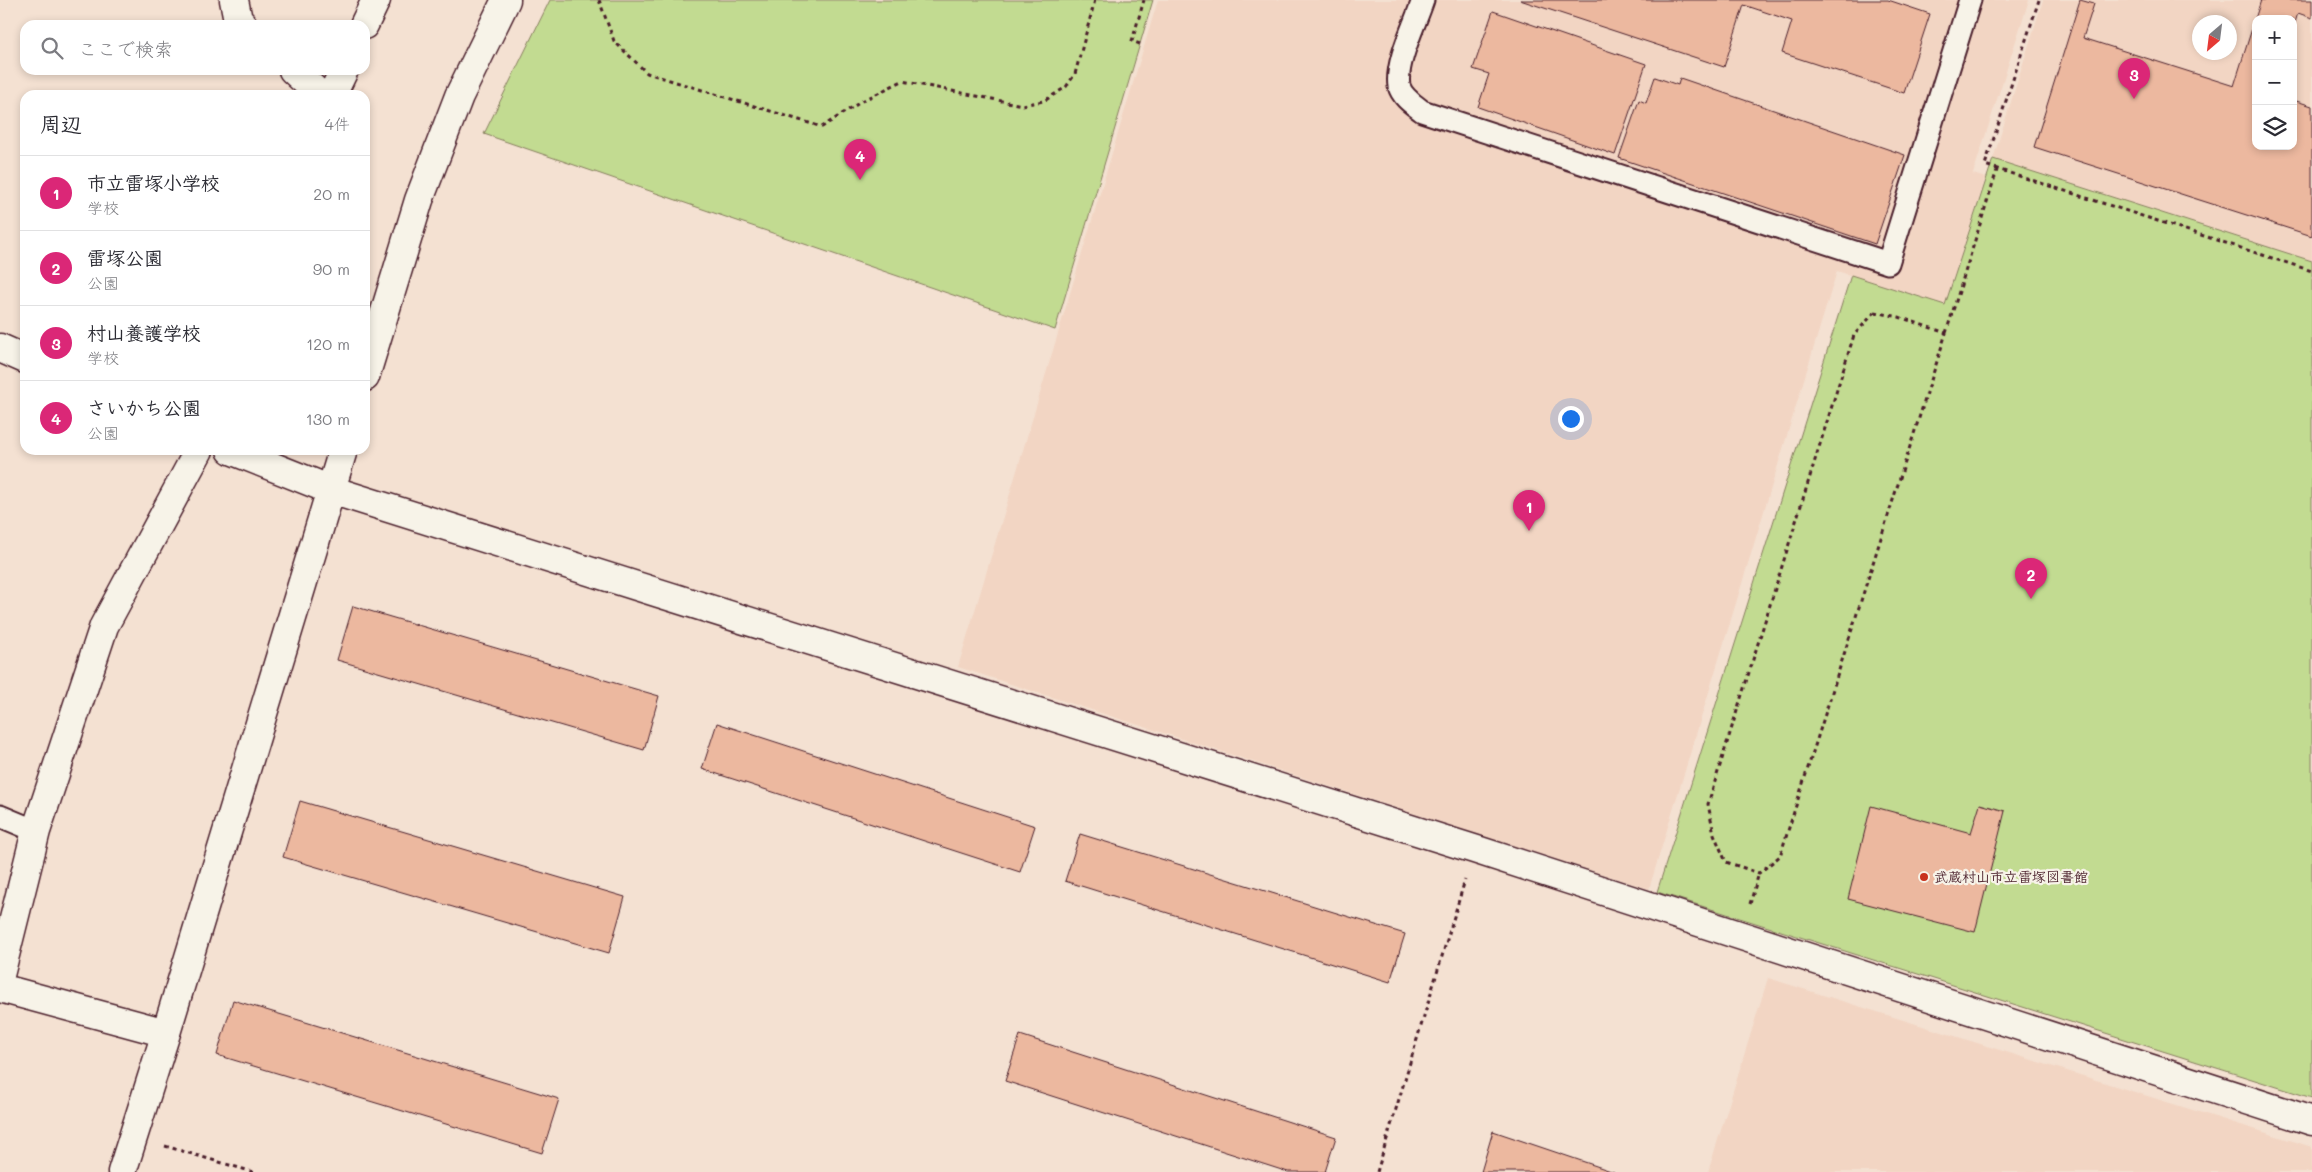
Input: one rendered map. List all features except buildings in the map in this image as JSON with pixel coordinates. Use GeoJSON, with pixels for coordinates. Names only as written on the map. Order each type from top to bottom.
{"type":"FeatureCollection","features":[{"type":"Feature","properties":{"kind":"street"},"geometry":{"type":"LineString","coordinates":[[234,0],[238,20]]}},
{"type":"Feature","properties":{"kind":"street"},"geometry":{"type":"LineString","coordinates":[[366,20],[376,0]]}},
{"type":"Feature","properties":{"kind":"street"},"geometry":{"type":"LineString","coordinates":[[370,361],[422,192],[459,96],[506,0]]}},
{"type":"Feature","properties":{"kind":"street"},"geometry":{"type":"LineString","coordinates":[[298,75],[315,90]]}},
{"type":"Feature","properties":{"kind":"street"},"geometry":{"type":"LineString","coordinates":[[334,90],[342,75]]}},
{"type":"Feature","properties":{"kind":"street"},"geometry":{"type":"LineString","coordinates":[[0,348],[20,357]]}},
{"type":"Feature","properties":{"kind":"street"},"geometry":{"type":"LineString","coordinates":[[0,975],[36,831],[104,626],[196,455]]}},
{"type":"Feature","properties":{"kind":"street"},"geometry":{"type":"LineString","coordinates":[[244,455],[331,490],[1474,849],[2312,1122]]}},
{"type":"Feature","properties":{"kind":"street"},"geometry":{"type":"LineString","coordinates":[[122,1172],[342,455]]}},
{"type":"Feature","properties":{"kind":"street"},"geometry":{"type":"LineString","coordinates":[[0,988],[166,1033]]}},
{"type":"Feature","properties":{"kind":"lane"},"geometry":{"type":"LineString","coordinates":[[1423,0],[1399,73],[1399,87],[1408,101],[1422,111],[1888,263],[1970,0]]}},
{"type":"Feature","properties":{"kind":"lane"},"geometry":{"type":"LineString","coordinates":[[0,816],[36,831]]}},
{"type":"Feature","properties":{"kind":"path"},"geometry":{"type":"LineString","coordinates":[[599,0],[614,41],[647,73],[822,127],[862,101],[902,81],[1022,105],[1044,101],[1066,87],[1075,74],[1095,0]]}},
{"type":"Feature","properties":{"kind":"path"},"geometry":{"type":"LineString","coordinates":[[1140,44],[1132,41],[1144,0]]}},
{"type":"Feature","properties":{"kind":"path"},"geometry":{"type":"LineString","coordinates":[[2038,0],[1985,164],[1997,170],[2312,271]]}},
{"type":"Feature","properties":{"kind":"path"},"geometry":{"type":"LineString","coordinates":[[1748,910],[1759,873],[1780,856],[1997,170]]}},
{"type":"Feature","properties":{"kind":"path"},"geometry":{"type":"LineString","coordinates":[[1759,873],[1726,862],[1714,834],[1708,804],[1854,335],[1875,312],[1899,317],[1946,333]]}},
{"type":"Feature","properties":{"kind":"path"},"geometry":{"type":"LineString","coordinates":[[1377,1172],[1474,849]]}},
{"type":"Feature","properties":{"kind":"path"},"geometry":{"type":"LineString","coordinates":[[134,1136],[254,1172]]}},
{"type":"Feature","properties":{"kind":"shaded area"},"geometry":{"type":"Polygon","coordinates":[[[1158,0],[2029,0],[1973,174],[1986,178],[1945,305],[1837,271],[1649,889],[958,667],[1158,0]]]}},
{"type":"Feature","properties":{"kind":"shaded area"},"geometry":{"type":"Polygon","coordinates":[[[2043,0],[2312,0],[2312,261],[1993,159],[2043,0]]]}},
{"type":"Feature","properties":{"kind":"shaded area"},"geometry":{"type":"Polygon","coordinates":[[[1768,978],[2312,1147],[2312,1172],[1708,1172],[1768,978]]]}},
{"type":"Feature","properties":{"kind":"green space"},"geometry":{"type":"Polygon","coordinates":[[[550,0],[1153,0],[1055,330],[484,134],[550,0]]]}},
{"type":"Feature","properties":{"kind":"green space"},"geometry":{"type":"Polygon","coordinates":[[[1993,159],[2312,261],[2312,1098],[1657,892],[1851,275],[1945,305],[1993,159]]]}},
{"type":"Feature","properties":{"kind":"place","name":"村山養護学校"},"geometry":{"type":"Point","coordinates":[2134,99]}},
{"type":"Feature","properties":{"kind":"place","name":"さいかち公園"},"geometry":{"type":"Point","coordinates":[860,180]}},
{"type":"Feature","properties":{"kind":"place","name":"市立雷塚小学校"},"geometry":{"type":"Point","coordinates":[1529,531]}},
{"type":"Feature","properties":{"kind":"place","name":"雷塚公園"},"geometry":{"type":"Point","coordinates":[2031,599]}},
{"type":"Feature","properties":{"kind":"place","name":"武蔵村山市立雷塚図書館"},"geometry":{"type":"Point","coordinates":[1924,877]}}]}
